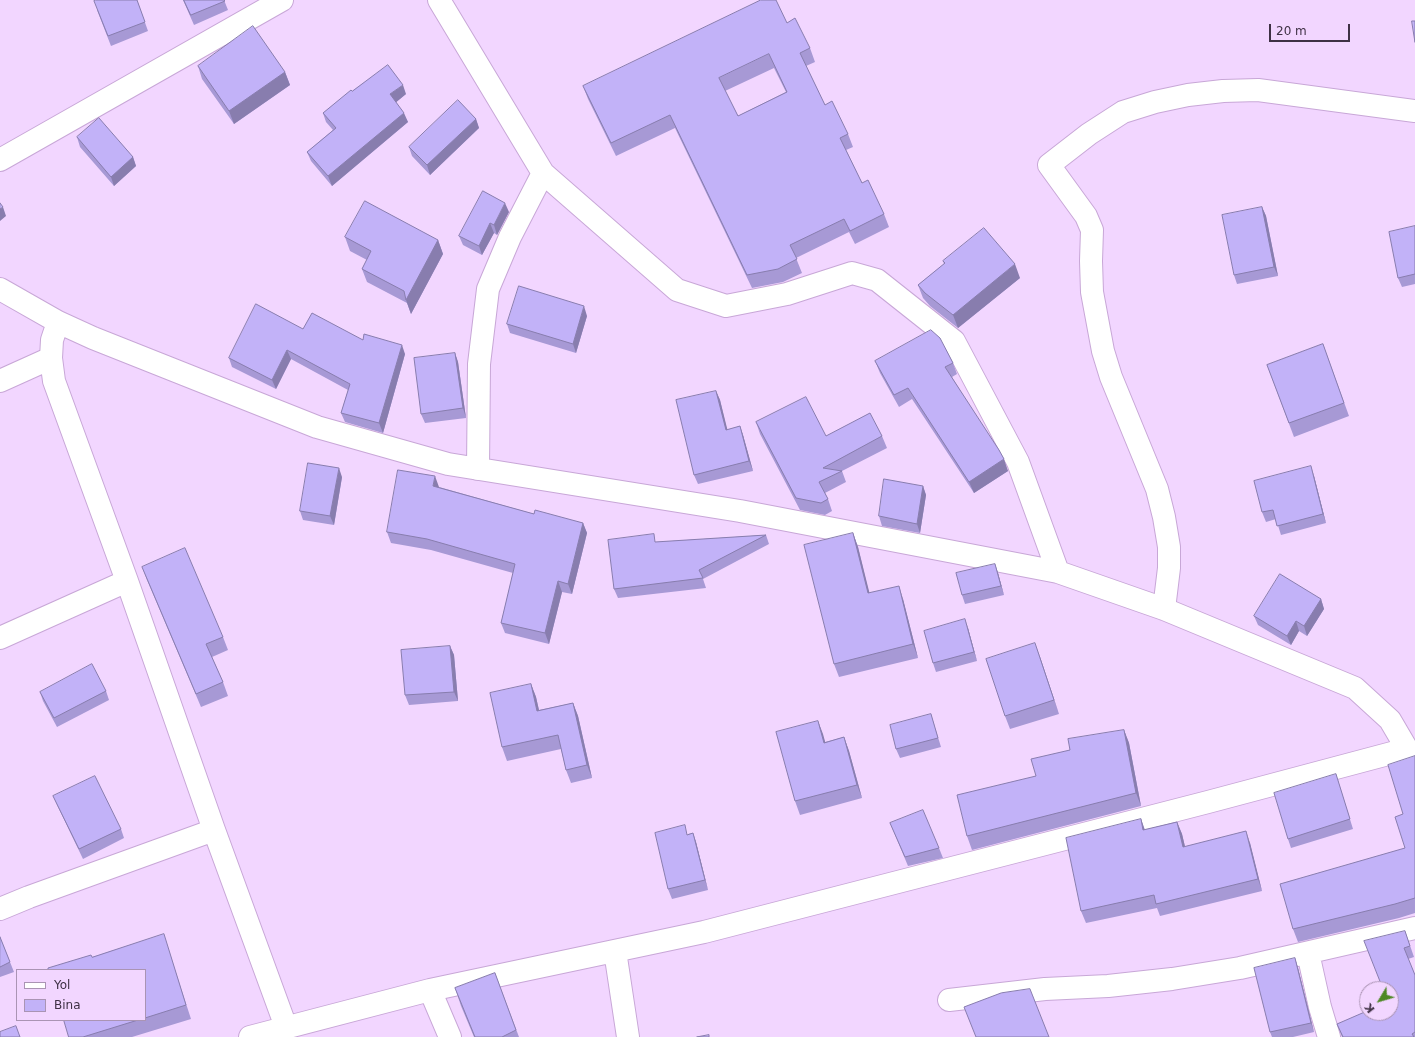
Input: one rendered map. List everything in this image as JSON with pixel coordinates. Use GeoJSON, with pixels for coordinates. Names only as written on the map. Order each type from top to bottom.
{"type":"FeatureCollection","features":[{"type":"Feature","properties":{"kind":"street"},"geometry":{"type":"LineString","coordinates":[[0,160],[282,0]]}},
{"type":"Feature","properties":{"kind":"street"},"geometry":{"type":"LineString","coordinates":[[439,0],[543,173],[677,290],[726,306],[786,294],[852,273],[877,280],[954,341],[1018,462],[1058,572]]}},
{"type":"Feature","properties":{"kind":"street"},"geometry":{"type":"LineString","coordinates":[[1164,609],[1169,568],[1164,517],[1157,489],[1111,377],[1103,351],[1092,292],[1092,230],[1086,216],[1049,164],[1088,134],[1123,112],[1155,102],[1188,95],[1223,91],[1258,90],[1415,112]]}},
{"type":"Feature","properties":{"kind":"street"},"geometry":{"type":"LineString","coordinates":[[478,469],[479,364],[488,289],[510,237],[543,173]]}},
{"type":"Feature","properties":{"kind":"street"},"geometry":{"type":"LineString","coordinates":[[0,288],[58,322],[93,338],[317,427],[448,464],[740,511],[1058,572],[1164,609],[1355,688],[1390,720],[1411,751],[704,932],[430,990],[250,1037]]}},
{"type":"Feature","properties":{"kind":"street"},"geometry":{"type":"LineString","coordinates":[[58,322],[52,340],[51,358],[54,381],[127,580],[214,830],[286,1027]]}},
{"type":"Feature","properties":{"kind":"street"},"geometry":{"type":"LineString","coordinates":[[0,381],[51,358]]}},
{"type":"Feature","properties":{"kind":"street"},"geometry":{"type":"LineString","coordinates":[[0,638],[127,580]]}},
{"type":"Feature","properties":{"kind":"street"},"geometry":{"type":"LineString","coordinates":[[0,909],[29,897],[214,830]]}},
{"type":"Feature","properties":{"kind":"street"},"geometry":{"type":"LineString","coordinates":[[949,1000],[1045,988],[1108,986],[1172,979],[1240,968],[1415,928]]}},
{"type":"Feature","properties":{"kind":"street"},"geometry":{"type":"LineString","coordinates":[[615,951],[628,1037]]}},
{"type":"Feature","properties":{"kind":"street"},"geometry":{"type":"LineString","coordinates":[[1308,953],[1320,1007],[1329,1037]]}},
{"type":"Feature","properties":{"kind":"street"},"geometry":{"type":"LineString","coordinates":[[430,990],[450,1037]]}},
{"type":"Feature","properties":{"kind":"building"},"geometry":{"type":"Polygon","coordinates":[[[137,0],[145,22],[108,36],[94,1],[137,0]]]}},
{"type":"Feature","properties":{"kind":"building"},"geometry":{"type":"Polygon","coordinates":[[[184,0],[224,0],[225,1],[191,15],[184,0]]]}},
{"type":"Feature","properties":{"kind":"building"},"geometry":{"type":"Polygon","coordinates":[[[761,0],[776,0],[787,23],[795,18],[810,48],[800,53],[825,105],[832,101],[848,134],[840,138],[862,183],[868,180],[884,214],[850,231],[844,219],[790,245],[797,259],[778,269],[747,275],[670,115],[611,143],[583,86],[761,0]],[[769,54],[719,78],[738,116],[787,92],[769,54]]]}},
{"type":"Feature","properties":{"kind":"building"},"geometry":{"type":"Polygon","coordinates":[[[1412,21],[1415,21],[1415,42],[1412,21]]]}},
{"type":"Feature","properties":{"kind":"building"},"geometry":{"type":"Polygon","coordinates":[[[253,26],[285,72],[229,111],[198,66],[253,26]]]}},
{"type":"Feature","properties":{"kind":"building"},"geometry":{"type":"Polygon","coordinates":[[[388,65],[403,85],[390,94],[404,113],[328,176],[307,152],[336,128],[323,113],[351,90],[352,91],[388,65]]]}},
{"type":"Feature","properties":{"kind":"building"},"geometry":{"type":"Polygon","coordinates":[[[458,100],[476,119],[427,165],[409,147],[458,100]]]}},
{"type":"Feature","properties":{"kind":"building"},"geometry":{"type":"Polygon","coordinates":[[[99,118],[133,157],[111,177],[77,137],[99,118]]]}},
{"type":"Feature","properties":{"kind":"building"},"geometry":{"type":"Polygon","coordinates":[[[483,191],[505,203],[494,225],[490,223],[479,246],[459,236],[483,191]]]}},
{"type":"Feature","properties":{"kind":"building"},"geometry":{"type":"Polygon","coordinates":[[[365,201],[438,240],[406,300],[404,291],[362,269],[371,251],[345,237],[365,201]]]}},
{"type":"Feature","properties":{"kind":"building"},"geometry":{"type":"Polygon","coordinates":[[[1262,207],[1274,267],[1234,275],[1222,215],[1262,207]]]}},
{"type":"Feature","properties":{"kind":"building"},"geometry":{"type":"Polygon","coordinates":[[[1415,226],[1415,274],[1398,278],[1389,232],[1415,226]]]}},
{"type":"Feature","properties":{"kind":"building"},"geometry":{"type":"Polygon","coordinates":[[[984,228],[1015,264],[953,315],[925,293],[918,285],[945,263],[943,261],[984,228]]]}},
{"type":"Feature","properties":{"kind":"building"},"geometry":{"type":"Polygon","coordinates":[[[519,286],[584,306],[573,344],[507,324],[519,286]]]}},
{"type":"Feature","properties":{"kind":"building"},"geometry":{"type":"Polygon","coordinates":[[[256,304],[303,329],[312,313],[363,340],[364,334],[402,345],[379,423],[341,413],[350,384],[287,350],[272,380],[229,358],[256,304]]]}},
{"type":"Feature","properties":{"kind":"building"},"geometry":{"type":"Polygon","coordinates":[[[931,330],[940,338],[953,363],[945,367],[1004,459],[969,482],[908,388],[894,395],[875,361],[931,330]]]}},
{"type":"Feature","properties":{"kind":"building"},"geometry":{"type":"Polygon","coordinates":[[[1323,344],[1344,403],[1289,423],[1267,365],[1323,344]]]}},
{"type":"Feature","properties":{"kind":"building"},"geometry":{"type":"Polygon","coordinates":[[[455,353],[463,408],[421,414],[414,358],[455,353]]]}},
{"type":"Feature","properties":{"kind":"building"},"geometry":{"type":"Polygon","coordinates":[[[716,391],[726,430],[740,426],[749,461],[694,475],[676,400],[716,391]]]}},
{"type":"Feature","properties":{"kind":"building"},"geometry":{"type":"Polygon","coordinates":[[[806,397],[826,436],[870,413],[882,436],[823,468],[842,471],[819,482],[828,499],[821,503],[796,498],[756,422],[806,397]]]}},
{"type":"Feature","properties":{"kind":"building"},"geometry":{"type":"Polygon","coordinates":[[[308,463],[339,468],[330,516],[300,511],[308,463]]]}},
{"type":"Feature","properties":{"kind":"building"},"geometry":{"type":"Polygon","coordinates":[[[1311,466],[1323,514],[1277,526],[1273,510],[1262,512],[1254,481],[1311,466]]]}},
{"type":"Feature","properties":{"kind":"building"},"geometry":{"type":"Polygon","coordinates":[[[398,470],[435,476],[433,486],[534,514],[535,510],[583,523],[568,584],[558,581],[545,633],[501,623],[515,564],[427,539],[387,532],[398,470]]]}},
{"type":"Feature","properties":{"kind":"building"},"geometry":{"type":"Polygon","coordinates":[[[884,479],[923,486],[917,524],[879,516],[884,479]]]}},
{"type":"Feature","properties":{"kind":"building"},"geometry":{"type":"Polygon","coordinates":[[[853,533],[868,593],[899,586],[913,644],[834,664],[804,545],[853,533]]]}},
{"type":"Feature","properties":{"kind":"building"},"geometry":{"type":"Polygon","coordinates":[[[654,534],[655,542],[766,535],[699,570],[703,578],[614,589],[608,540],[654,534]]]}},
{"type":"Feature","properties":{"kind":"building"},"geometry":{"type":"Polygon","coordinates":[[[185,548],[223,637],[206,644],[223,682],[196,694],[142,567],[185,548]]]}},
{"type":"Feature","properties":{"kind":"building"},"geometry":{"type":"Polygon","coordinates":[[[995,564],[1001,586],[962,595],[956,573],[995,564]]]}},
{"type":"Feature","properties":{"kind":"building"},"geometry":{"type":"Polygon","coordinates":[[[1280,574],[1321,599],[1304,626],[1296,621],[1287,636],[1254,616],[1280,574]]]}},
{"type":"Feature","properties":{"kind":"building"},"geometry":{"type":"Polygon","coordinates":[[[965,619],[974,652],[933,663],[924,631],[965,619]]]}},
{"type":"Feature","properties":{"kind":"building"},"geometry":{"type":"Polygon","coordinates":[[[1035,643],[1054,700],[1005,716],[986,659],[1035,643]]]}},
{"type":"Feature","properties":{"kind":"building"},"geometry":{"type":"Polygon","coordinates":[[[450,646],[454,692],[405,695],[401,650],[450,646]]]}},
{"type":"Feature","properties":{"kind":"building"},"geometry":{"type":"Polygon","coordinates":[[[92,664],[106,691],[54,718],[40,692],[92,664]]]}},
{"type":"Feature","properties":{"kind":"building"},"geometry":{"type":"Polygon","coordinates":[[[531,684],[537,711],[573,703],[587,765],[566,770],[558,735],[502,747],[490,693],[531,684]]]}},
{"type":"Feature","properties":{"kind":"building"},"geometry":{"type":"Polygon","coordinates":[[[931,714],[938,738],[896,749],[890,725],[931,714]]]}},
{"type":"Feature","properties":{"kind":"building"},"geometry":{"type":"Polygon","coordinates":[[[818,721],[824,743],[844,737],[857,785],[795,801],[776,732],[818,721]]]}},
{"type":"Feature","properties":{"kind":"building"},"geometry":{"type":"Polygon","coordinates":[[[1124,730],[1136,793],[967,836],[957,795],[1036,776],[1031,759],[1070,750],[1068,739],[1124,730]]]}},
{"type":"Feature","properties":{"kind":"building"},"geometry":{"type":"Polygon","coordinates":[[[1415,756],[1415,898],[1293,929],[1280,884],[1405,848],[1395,817],[1403,814],[1388,765],[1415,756]]]}},
{"type":"Feature","properties":{"kind":"building"},"geometry":{"type":"Polygon","coordinates":[[[1336,774],[1350,819],[1288,839],[1274,793],[1336,774]]]}},
{"type":"Feature","properties":{"kind":"building"},"geometry":{"type":"Polygon","coordinates":[[[95,776],[121,829],[79,849],[53,796],[95,776]]]}},
{"type":"Feature","properties":{"kind":"building"},"geometry":{"type":"Polygon","coordinates":[[[923,810],[939,848],[905,857],[890,823],[923,810]]]}},
{"type":"Feature","properties":{"kind":"building"},"geometry":{"type":"Polygon","coordinates":[[[1141,819],[1143,830],[1177,822],[1183,847],[1246,831],[1258,879],[1156,904],[1154,895],[1081,911],[1066,838],[1141,819]]]}},
{"type":"Feature","properties":{"kind":"building"},"geometry":{"type":"Polygon","coordinates":[[[685,825],[687,835],[693,833],[705,880],[668,889],[655,833],[685,825]]]}},
{"type":"Feature","properties":{"kind":"building"},"geometry":{"type":"Polygon","coordinates":[[[1405,931],[1410,946],[1404,948],[1415,975],[1415,1032],[1412,1034],[1414,1037],[1343,1037],[1337,1024],[1359,1014],[1359,1021],[1399,1021],[1399,981],[1380,981],[1364,941],[1405,931]]]}},
{"type":"Feature","properties":{"kind":"building"},"geometry":{"type":"Polygon","coordinates":[[[164,934],[186,1005],[146,1018],[146,969],[48,969],[91,955],[92,957],[164,934]]]}},
{"type":"Feature","properties":{"kind":"building"},"geometry":{"type":"Polygon","coordinates":[[[0,937],[10,962],[0,967],[0,937]]]}},
{"type":"Feature","properties":{"kind":"building"},"geometry":{"type":"Polygon","coordinates":[[[1295,958],[1311,1023],[1270,1032],[1254,968],[1295,958]]]}},
{"type":"Feature","properties":{"kind":"building"},"geometry":{"type":"Polygon","coordinates":[[[495,973],[516,1030],[502,1037],[475,1037],[455,988],[495,973]]]}},
{"type":"Feature","properties":{"kind":"building"},"geometry":{"type":"Polygon","coordinates":[[[1030,989],[1049,1037],[976,1037],[964,1007],[1001,993],[1030,989]]]}},
{"type":"Feature","properties":{"kind":"building"},"geometry":{"type":"Polygon","coordinates":[[[64,1021],[135,1021],[83,1037],[69,1037],[64,1021]]]}},
{"type":"Feature","properties":{"kind":"building"},"geometry":{"type":"Polygon","coordinates":[[[16,1026],[20,1037],[0,1037],[0,1032],[16,1026]]]}},
{"type":"Feature","properties":{"kind":"building"},"geometry":{"type":"Polygon","coordinates":[[[709,1035],[709,1037],[697,1037],[709,1035]]]}}]}
